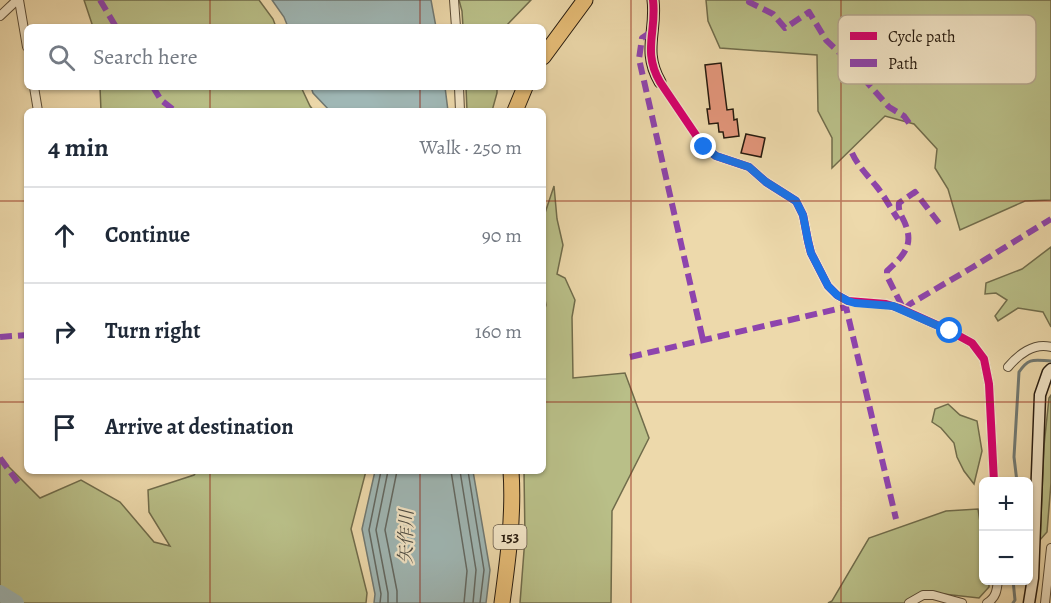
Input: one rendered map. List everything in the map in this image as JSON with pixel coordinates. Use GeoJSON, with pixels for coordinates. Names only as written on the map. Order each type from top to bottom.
{"type":"FeatureCollection","features":[{"type":"Feature","properties":{"kind":"highway"},"geometry":{"type":"LineString","coordinates":[[546,53],[585,0]]}},
{"type":"Feature","properties":{"kind":"highway"},"geometry":{"type":"LineString","coordinates":[[516,108],[524,90]]}},
{"type":"Feature","properties":{"kind":"highway","name":"153"},"geometry":{"type":"LineString","coordinates":[[502,603],[510,541],[513,491],[511,474]]}},
{"type":"Feature","properties":{"kind":"street"},"geometry":{"type":"LineString","coordinates":[[0,16],[18,0]]}},
{"type":"Feature","properties":{"kind":"street"},"geometry":{"type":"LineString","coordinates":[[18,0],[24,32]]}},
{"type":"Feature","properties":{"kind":"street"},"geometry":{"type":"LineString","coordinates":[[454,0],[456,24]]}},
{"type":"Feature","properties":{"kind":"street"},"geometry":{"type":"LineString","coordinates":[[653,0],[651,57],[660,82],[704,147],[716,156],[749,167],[766,182],[796,201],[803,215],[811,253],[825,280],[837,295],[847,304],[893,306],[972,343],[984,358],[990,384],[994,477]]}},
{"type":"Feature","properties":{"kind":"street"},"geometry":{"type":"LineString","coordinates":[[34,90],[38,108]]}},
{"type":"Feature","properties":{"kind":"street"},"geometry":{"type":"LineString","coordinates":[[459,90],[460,108]]}},
{"type":"Feature","properties":{"kind":"street"},"geometry":{"type":"LineString","coordinates":[[1008,367],[1019,354],[1046,345],[1051,347]]}},
{"type":"Feature","properties":{"kind":"street"},"geometry":{"type":"LineString","coordinates":[[1033,537],[1040,395],[1049,371]]}},
{"type":"Feature","properties":{"kind":"street"},"geometry":{"type":"LineString","coordinates":[[1045,603],[1051,548]]}},
{"type":"Feature","properties":{"kind":"street"},"geometry":{"type":"LineString","coordinates":[[987,603],[992,600],[997,585]]}},
{"type":"Feature","properties":{"kind":"street"},"geometry":{"type":"LineString","coordinates":[[1029,603],[1031,585]]}},
{"type":"Feature","properties":{"kind":"street"},"geometry":{"type":"LineString","coordinates":[[909,603],[923,595],[933,595],[962,603]]}},
{"type":"Feature","properties":{"kind":"green space"},"geometry":{"type":"Polygon","coordinates":[[[84,0],[259,0],[275,24],[92,24],[84,0]]]}},
{"type":"Feature","properties":{"kind":"green space"},"geometry":{"type":"Polygon","coordinates":[[[459,0],[531,0],[508,24],[463,24],[459,0]]]}},
{"type":"Feature","properties":{"kind":"green space"},"geometry":{"type":"Polygon","coordinates":[[[706,0],[1051,0],[1051,200],[1025,201],[960,230],[948,189],[935,168],[937,149],[914,124],[885,116],[832,168],[832,138],[818,111],[817,55],[720,48],[708,21],[706,0]]]}},
{"type":"Feature","properties":{"kind":"green space"},"geometry":{"type":"Polygon","coordinates":[[[100,90],[302,90],[312,108],[101,108],[100,90]]]}},
{"type":"Feature","properties":{"kind":"green space"},"geometry":{"type":"Polygon","coordinates":[[[466,90],[497,90],[493,108],[467,108],[466,90]]]}},
{"type":"Feature","properties":{"kind":"green space"},"geometry":{"type":"Polygon","coordinates":[[[554,186],[557,219],[563,245],[557,274],[565,278],[575,300],[572,317],[573,378],[625,373],[649,438],[612,511],[611,603],[520,603],[525,538],[524,474],[546,474],[546,210],[554,186]]]}},
{"type":"Feature","properties":{"kind":"green space"},"geometry":{"type":"Polygon","coordinates":[[[1051,247],[1051,327],[1043,312],[1018,308],[998,321],[995,316],[1007,300],[996,293],[985,294],[986,283],[1022,269],[1051,247]]]}},
{"type":"Feature","properties":{"kind":"green space"},"geometry":{"type":"Polygon","coordinates":[[[1051,395],[1051,483],[1047,532],[1040,540],[1044,446],[1051,395]]]}},
{"type":"Feature","properties":{"kind":"green space"},"geometry":{"type":"Polygon","coordinates":[[[948,404],[960,415],[977,421],[982,451],[974,484],[957,457],[954,443],[941,428],[932,422],[935,409],[948,404]]]}},
{"type":"Feature","properties":{"kind":"green space"},"geometry":{"type":"Polygon","coordinates":[[[0,458],[40,498],[81,480],[120,502],[154,542],[170,546],[149,512],[148,490],[195,474],[365,474],[351,529],[367,593],[366,603],[0,603],[0,458]]]}},
{"type":"Feature","properties":{"kind":"green space"},"geometry":{"type":"Polygon","coordinates":[[[978,509],[979,585],[989,585],[979,598],[943,594],[924,596],[916,603],[828,603],[832,601],[869,538],[946,511],[978,509]]]}},
{"type":"Feature","properties":{"kind":"water"},"geometry":{"type":"Polygon","coordinates":[[[272,0],[431,0],[435,24],[287,24],[272,0]]]}},
{"type":"Feature","properties":{"kind":"water"},"geometry":{"type":"Polygon","coordinates":[[[312,90],[445,90],[448,108],[327,108],[312,90]]]}},
{"type":"Feature","properties":{"kind":"water","name":"矢作川"},"geometry":{"type":"Polygon","coordinates":[[[374,474],[474,474],[490,570],[486,603],[374,603],[375,594],[362,529],[374,474]]]}},
{"type":"Feature","properties":{"kind":"building"},"geometry":{"type":"Polygon","coordinates":[[[721,63],[727,110],[733,109],[739,136],[724,138],[723,132],[719,132],[718,123],[709,124],[707,109],[710,109],[705,65],[721,63]]]}},
{"type":"Feature","properties":{"kind":"building"},"geometry":{"type":"Polygon","coordinates":[[[746,134],[765,138],[761,157],[741,153],[746,134]]]}},
{"type":"Feature","properties":{"kind":"waterway"},"geometry":{"type":"LineString","coordinates":[[1016,477],[1014,457],[1019,372],[1032,360],[1051,361]]}},
{"type":"Feature","properties":{"kind":"waterway"},"geometry":{"type":"LineString","coordinates":[[1013,603],[1015,600],[1014,585]]}},
{"type":"Feature","properties":{"kind":"waterway"},"geometry":{"type":"LineString","coordinates":[[0,593],[16,603]]}},
{"type":"Feature","properties":{"kind":"marked path"},"geometry":{"type":"LineString","coordinates":[[100,0],[114,24]]}},
{"type":"Feature","properties":{"kind":"marked path"},"geometry":{"type":"LineString","coordinates":[[750,0],[749,2],[773,14],[785,28],[809,12],[826,40],[838,51]]}},
{"type":"Feature","properties":{"kind":"marked path"},"geometry":{"type":"LineString","coordinates":[[651,32],[642,38],[639,59],[703,340]]}},
{"type":"Feature","properties":{"kind":"marked path"},"geometry":{"type":"LineString","coordinates":[[868,84],[889,107],[904,116],[909,123]]}},
{"type":"Feature","properties":{"kind":"marked path"},"geometry":{"type":"LineString","coordinates":[[155,90],[161,100],[171,108]]}},
{"type":"Feature","properties":{"kind":"marked path"},"geometry":{"type":"LineString","coordinates":[[852,153],[898,219]]}},
{"type":"Feature","properties":{"kind":"marked path"},"geometry":{"type":"LineString","coordinates":[[939,223],[915,192],[899,203],[907,229],[908,243],[903,254],[887,271],[887,276],[904,310],[910,304],[1051,219]]}},
{"type":"Feature","properties":{"kind":"marked path"},"geometry":{"type":"LineString","coordinates":[[630,357],[846,307],[896,519]]}},
{"type":"Feature","properties":{"kind":"marked path"},"geometry":{"type":"LineString","coordinates":[[0,337],[24,335]]}},
{"type":"Feature","properties":{"kind":"marked path"},"geometry":{"type":"LineString","coordinates":[[0,458],[20,485]]}},
{"type":"Feature","properties":{"kind":"cycle path"},"geometry":{"type":"LineString","coordinates":[[653,0],[651,51],[660,82],[704,147],[716,156],[749,167],[766,182],[796,201],[803,215],[811,253],[828,286],[848,301],[886,304],[950,331],[972,343],[984,359],[989,384],[994,477]]}},
{"type":"Feature","properties":{"kind":"route"},"geometry":{"type":"LineString","coordinates":[[704,147],[716,156],[749,167],[766,182],[796,201],[803,215],[811,253],[828,286],[842,299],[855,303],[893,306],[950,331]]}}]}
